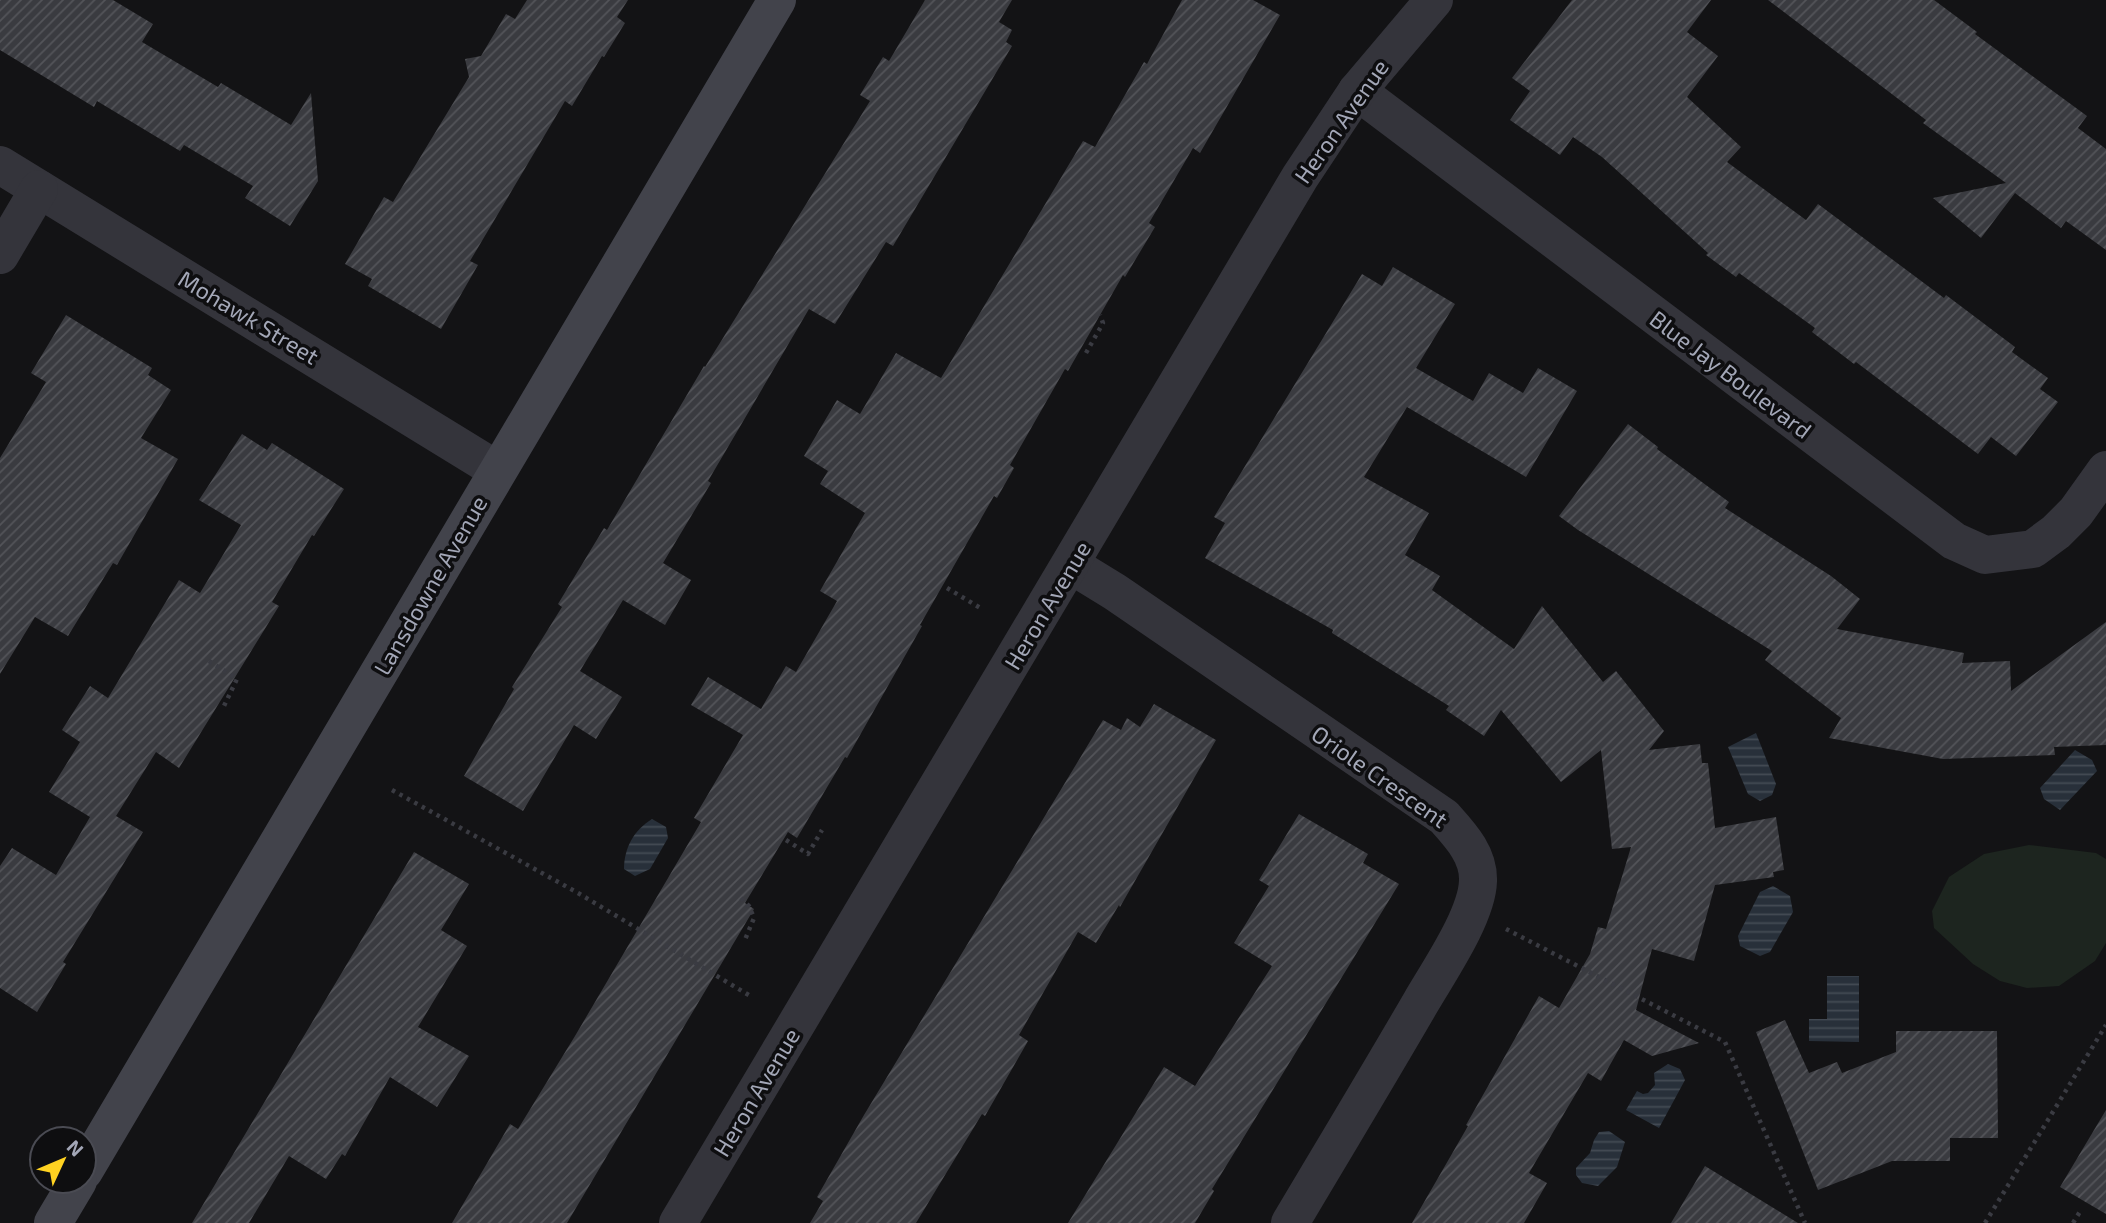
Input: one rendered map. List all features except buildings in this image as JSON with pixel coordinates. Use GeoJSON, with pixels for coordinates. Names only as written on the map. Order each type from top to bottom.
{"type":"FeatureCollection","features":[{"type":"Feature","properties":{"kind":"main road","name":"Lansdowne Avenue"},"geometry":{"type":"LineString","coordinates":[[98,1147],[777,0]]}},
{"type":"Feature","properties":{"kind":"main road"},"geometry":{"type":"LineString","coordinates":[[53,1223],[70,1195]]}},
{"type":"Feature","properties":{"kind":"street","name":"Heron Avenue"},"geometry":{"type":"LineString","coordinates":[[678,1223],[1300,177],[1357,91],[1434,0]]}},
{"type":"Feature","properties":{"kind":"street","name":"Blue Jay Boulevard"},"geometry":{"type":"LineString","coordinates":[[1357,91],[1954,541],[1985,555],[2033,549],[2056,532],[2076,512],[2106,470]]}},
{"type":"Feature","properties":{"kind":"street","name":"Mohawk Street"},"geometry":{"type":"LineString","coordinates":[[0,165],[497,470]]}},
{"type":"Feature","properties":{"kind":"street"},"geometry":{"type":"LineString","coordinates":[[0,255],[39,189]]}},
{"type":"Feature","properties":{"kind":"street","name":"Oriole Crescent"},"geometry":{"type":"LineString","coordinates":[[1071,565],[1115,592],[1444,817],[1461,835],[1476,860],[1478,883],[1471,912],[1290,1223]]}},
{"type":"Feature","properties":{"kind":"path"},"geometry":{"type":"LineString","coordinates":[[1086,353],[1103,323],[1100,315]]}},
{"type":"Feature","properties":{"kind":"path"},"geometry":{"type":"LineString","coordinates":[[947,588],[982,609]]}},
{"type":"Feature","properties":{"kind":"path"},"geometry":{"type":"LineString","coordinates":[[209,661],[237,679],[223,708]]}},
{"type":"Feature","properties":{"kind":"path"},"geometry":{"type":"LineString","coordinates":[[392,790],[578,893],[752,997]]}},
{"type":"Feature","properties":{"kind":"path"},"geometry":{"type":"LineString","coordinates":[[786,841],[808,854],[822,830]]}},
{"type":"Feature","properties":{"kind":"path"},"geometry":{"type":"LineString","coordinates":[[741,898],[749,906],[754,918],[744,942]]}},
{"type":"Feature","properties":{"kind":"path"},"geometry":{"type":"LineString","coordinates":[[1471,912],[1725,1042],[1805,1223]]}},
{"type":"Feature","properties":{"kind":"path"},"geometry":{"type":"LineString","coordinates":[[1986,1223],[2106,1025]]}},
{"type":"Feature","properties":{"kind":"path"},"geometry":{"type":"LineString","coordinates":[[2073,1223],[2081,1210]]}},
{"type":"Feature","properties":{"kind":"shaded area"},"geometry":{"type":"Polygon","coordinates":[[[1756,733],[1776,784],[1772,795],[1760,801],[1748,794],[1728,747],[1756,733]]]}},
{"type":"Feature","properties":{"kind":"shaded area"},"geometry":{"type":"Polygon","coordinates":[[[2075,750],[2092,760],[2097,771],[2060,810],[2044,799],[2040,788],[2075,750]]]}},
{"type":"Feature","properties":{"kind":"shaded area"},"geometry":{"type":"Polygon","coordinates":[[[652,819],[666,827],[668,838],[650,869],[635,876],[624,869],[628,847],[635,834],[652,819]]]}},
{"type":"Feature","properties":{"kind":"shaded area"},"geometry":{"type":"Polygon","coordinates":[[[2029,845],[2096,853],[2106,859],[2106,943],[2095,961],[2059,986],[2027,988],[2000,981],[1973,964],[1934,928],[1932,911],[1949,877],[1984,854],[2029,845]]]}},
{"type":"Feature","properties":{"kind":"shaded area"},"geometry":{"type":"Polygon","coordinates":[[[1773,886],[1790,896],[1793,912],[1770,952],[1760,956],[1740,946],[1738,936],[1760,892],[1773,886]]]}},
{"type":"Feature","properties":{"kind":"shaded area"},"geometry":{"type":"Polygon","coordinates":[[[1827,976],[1859,976],[1859,1042],[1809,1041],[1809,1019],[1827,1019],[1827,976]]]}},
{"type":"Feature","properties":{"kind":"shaded area"},"geometry":{"type":"Polygon","coordinates":[[[1668,1064],[1680,1069],[1685,1080],[1659,1128],[1626,1110],[1637,1091],[1648,1093],[1655,1085],[1654,1073],[1668,1064]]]}},
{"type":"Feature","properties":{"kind":"shaded area"},"geometry":{"type":"Polygon","coordinates":[[[1609,1131],[1625,1142],[1617,1167],[1598,1186],[1582,1183],[1576,1175],[1576,1168],[1590,1153],[1599,1132],[1609,1131]]]}}]}
